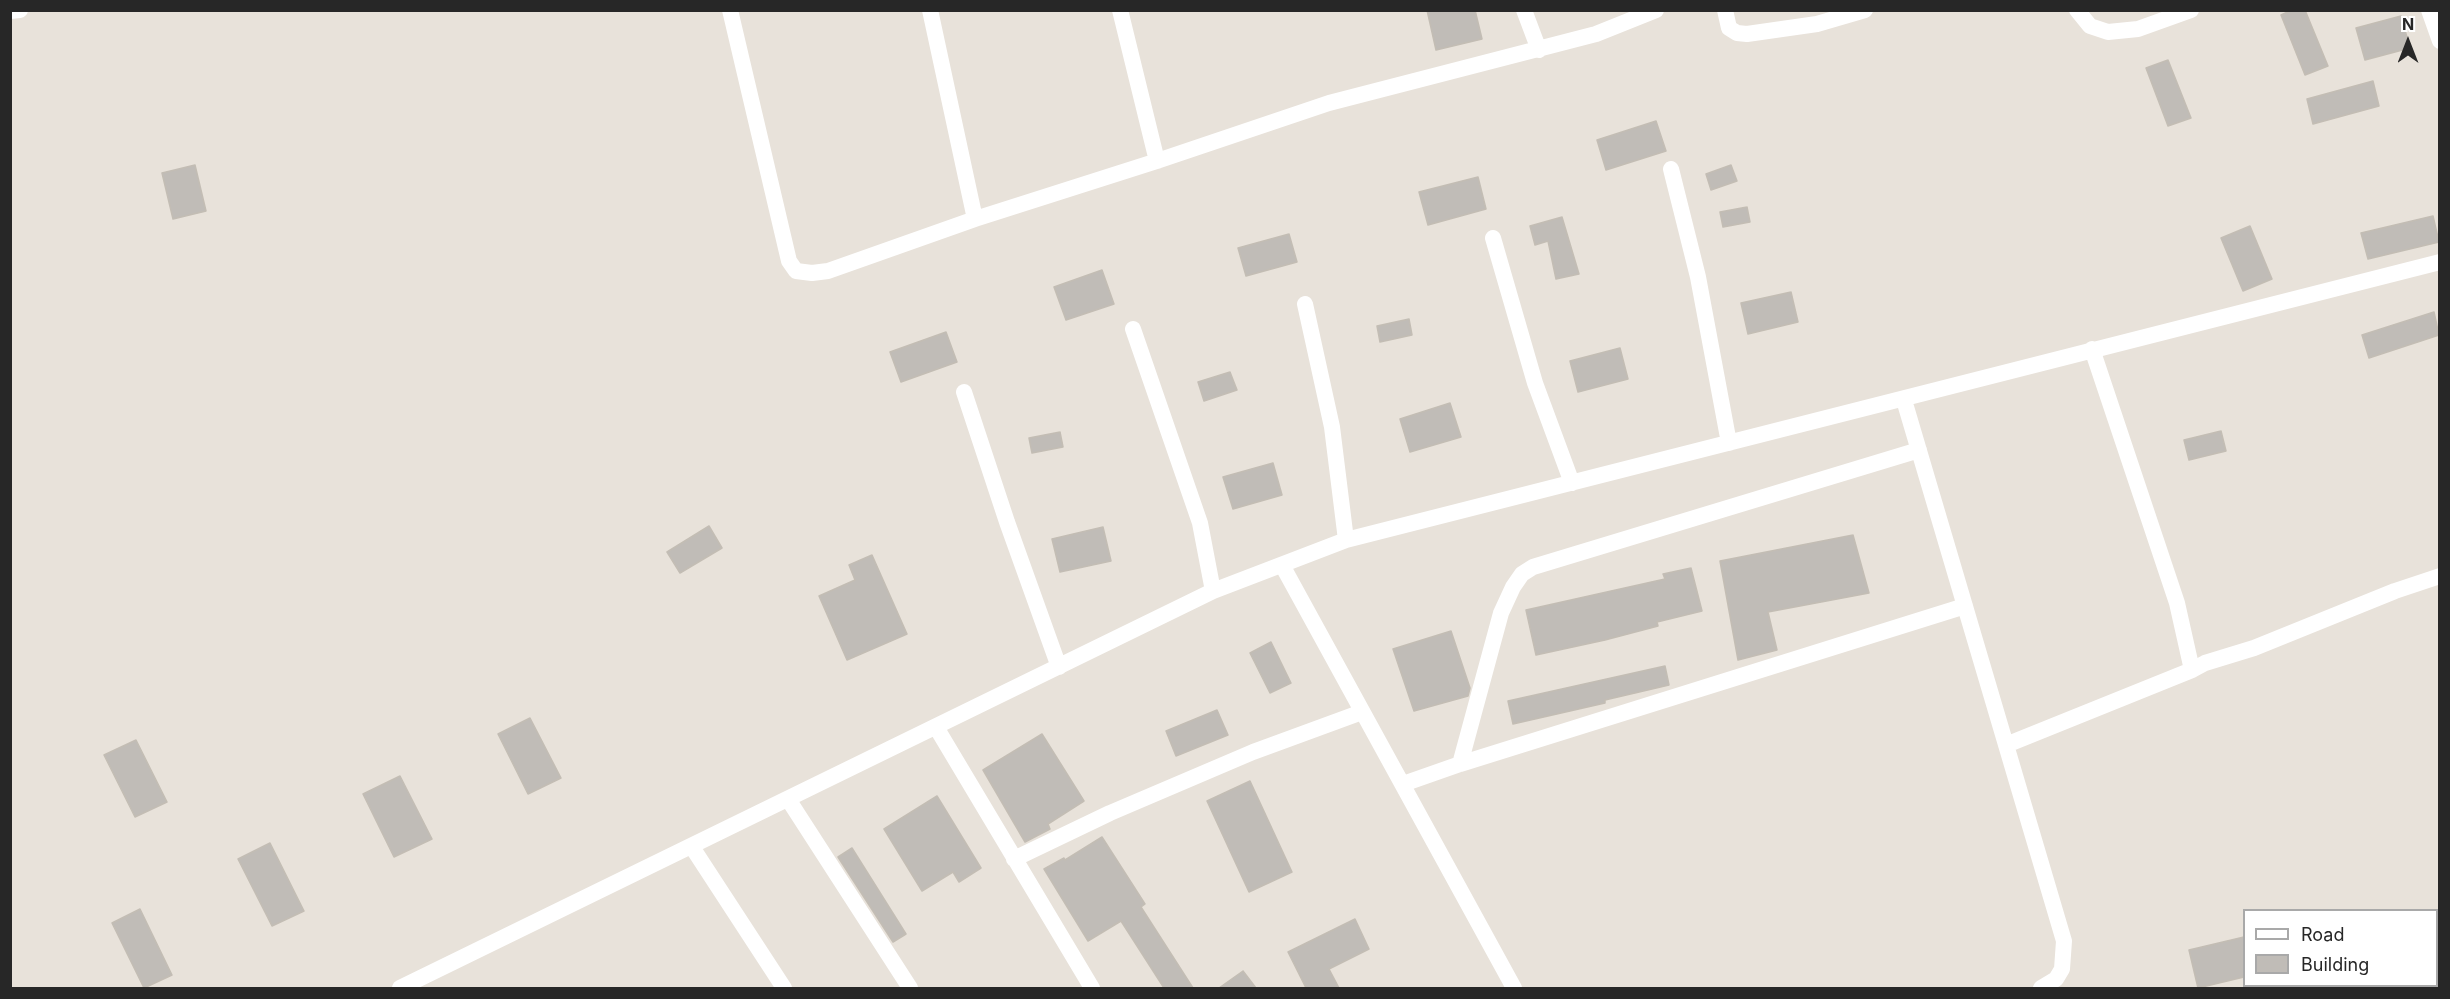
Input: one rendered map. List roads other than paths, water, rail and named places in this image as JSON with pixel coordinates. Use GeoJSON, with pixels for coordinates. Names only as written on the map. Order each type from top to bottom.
{"type":"FeatureCollection","features":[{"type":"Feature","properties":{"kind":"street"},"geometry":{"type":"LineString","coordinates":[[10,12],[20,10]]}},
{"type":"Feature","properties":{"kind":"street"},"geometry":{"type":"LineString","coordinates":[[730,10],[789,261],[796,270],[812,273],[828,270],[975,219],[1329,103],[1596,34],[1656,10]]}},
{"type":"Feature","properties":{"kind":"street"},"geometry":{"type":"LineString","coordinates":[[930,10],[975,219]]}},
{"type":"Feature","properties":{"kind":"street"},"geometry":{"type":"LineString","coordinates":[[1524,10],[1539,50]]}},
{"type":"Feature","properties":{"kind":"street"},"geometry":{"type":"LineString","coordinates":[[1725,10],[1729,28],[1737,33],[1748,34],[1818,24],[1865,10]]}},
{"type":"Feature","properties":{"kind":"street"},"geometry":{"type":"LineString","coordinates":[[2077,10],[2090,26],[2108,32],[2138,28],[2191,10]]}},
{"type":"Feature","properties":{"kind":"street"},"geometry":{"type":"LineString","coordinates":[[2429,10],[2439,41]]}},
{"type":"Feature","properties":{"kind":"street"},"geometry":{"type":"LineString","coordinates":[[1124,11],[1157,161]]}},
{"type":"Feature","properties":{"kind":"street"},"geometry":{"type":"LineString","coordinates":[[1671,169],[1698,277],[1730,443]]}},
{"type":"Feature","properties":{"kind":"street"},"geometry":{"type":"LineString","coordinates":[[1493,238],[1535,383],[1572,483]]}},
{"type":"Feature","properties":{"kind":"street"},"geometry":{"type":"LineString","coordinates":[[400,988],[1213,591],[1346,540],[1904,400],[2092,349],[2439,263]]}},
{"type":"Feature","properties":{"kind":"street"},"geometry":{"type":"LineString","coordinates":[[1305,304],[1332,427],[1346,540]]}},
{"type":"Feature","properties":{"kind":"street"},"geometry":{"type":"LineString","coordinates":[[1133,329],[1200,523],[1213,591]]}},
{"type":"Feature","properties":{"kind":"street"},"geometry":{"type":"LineString","coordinates":[[2092,349],[2177,603],[2192,670]]}},
{"type":"Feature","properties":{"kind":"street"},"geometry":{"type":"LineString","coordinates":[[964,392],[1007,522],[1059,667]]}},
{"type":"Feature","properties":{"kind":"street"},"geometry":{"type":"LineString","coordinates":[[1904,400],[2064,941],[2062,969],[2056,980],[2041,988]]}},
{"type":"Feature","properties":{"kind":"street"},"geometry":{"type":"LineString","coordinates":[[1460,764],[1501,613],[1522,574],[1533,567],[1919,450]]}},
{"type":"Feature","properties":{"kind":"street"},"geometry":{"type":"LineString","coordinates":[[1282,565],[1514,988]]}},
{"type":"Feature","properties":{"kind":"street"},"geometry":{"type":"LineString","coordinates":[[2006,745],[2205,663],[2254,648],[2395,591],[2439,576]]}},
{"type":"Feature","properties":{"kind":"street"},"geometry":{"type":"LineString","coordinates":[[1403,784],[1460,764],[1965,606]]}},
{"type":"Feature","properties":{"kind":"street"},"geometry":{"type":"LineString","coordinates":[[1014,859],[1110,813],[1220,766],[1362,712]]}},
{"type":"Feature","properties":{"kind":"street"},"geometry":{"type":"LineString","coordinates":[[936,727],[1092,988]]}},
{"type":"Feature","properties":{"kind":"street"},"geometry":{"type":"LineString","coordinates":[[788,800],[910,988]]}},
{"type":"Feature","properties":{"kind":"street"},"geometry":{"type":"LineString","coordinates":[[692,847],[784,988]]}}]}
